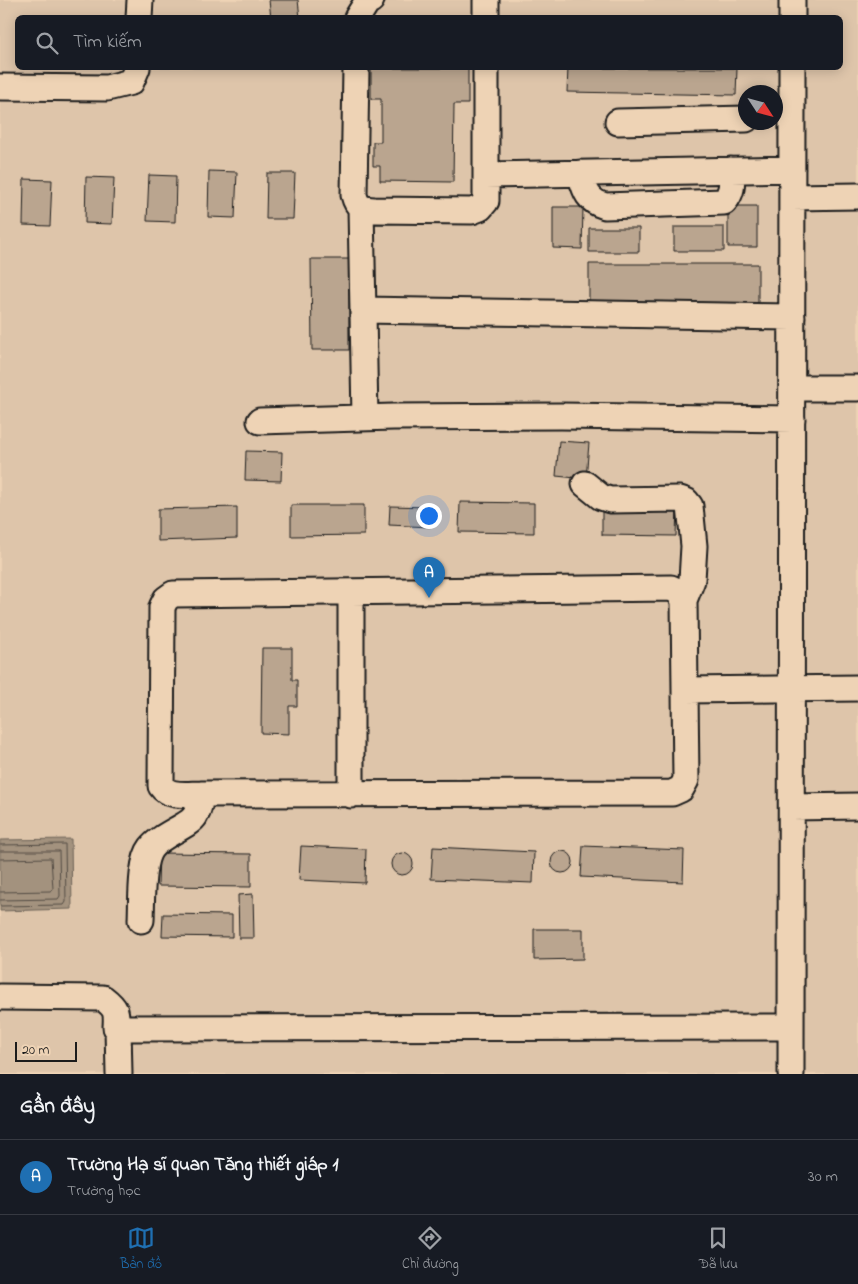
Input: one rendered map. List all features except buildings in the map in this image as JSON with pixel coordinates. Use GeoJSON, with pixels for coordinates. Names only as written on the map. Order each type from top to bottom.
{"type":"FeatureCollection","features":[{"type":"Feature","properties":{"kind":"street"},"geometry":{"type":"LineString","coordinates":[[139,15],[140,0]]}},
{"type":"Feature","properties":{"kind":"street"},"geometry":{"type":"LineString","coordinates":[[359,15],[370,0]]}},
{"type":"Feature","properties":{"kind":"street"},"geometry":{"type":"LineString","coordinates":[[486,0],[486,15]]}},
{"type":"Feature","properties":{"kind":"street"},"geometry":{"type":"LineString","coordinates":[[792,0],[792,15]]}},
{"type":"Feature","properties":{"kind":"street"},"geometry":{"type":"LineString","coordinates":[[0,87],[107,88],[131,82],[136,70]]}},
{"type":"Feature","properties":{"kind":"street"},"geometry":{"type":"LineString","coordinates":[[356,70],[354,195],[356,204],[361,208],[472,211],[480,208],[486,201],[486,70]]}},
{"type":"Feature","properties":{"kind":"street"},"geometry":{"type":"LineString","coordinates":[[791,1074],[792,169],[784,119],[792,70]]}},
{"type":"Feature","properties":{"kind":"street"},"geometry":{"type":"LineString","coordinates":[[618,122],[738,119]]}},
{"type":"Feature","properties":{"kind":"street"},"geometry":{"type":"LineString","coordinates":[[486,175],[792,169]]}},
{"type":"Feature","properties":{"kind":"street"},"geometry":{"type":"LineString","coordinates":[[580,173],[586,191],[595,203],[605,206],[724,202],[730,196],[732,187],[731,170]]}},
{"type":"Feature","properties":{"kind":"street"},"geometry":{"type":"LineString","coordinates":[[792,197],[858,196]]}},
{"type":"Feature","properties":{"kind":"street"},"geometry":{"type":"LineString","coordinates":[[361,208],[364,418]]}},
{"type":"Feature","properties":{"kind":"street"},"geometry":{"type":"LineString","coordinates":[[363,310],[792,317]]}},
{"type":"Feature","properties":{"kind":"street"},"geometry":{"type":"LineString","coordinates":[[792,388],[858,388]]}},
{"type":"Feature","properties":{"kind":"street"},"geometry":{"type":"LineString","coordinates":[[260,421],[561,416],[792,419]]}},
{"type":"Feature","properties":{"kind":"street"},"geometry":{"type":"LineString","coordinates":[[584,484],[602,497],[610,500],[680,499],[686,501],[690,506],[694,546],[692,580],[684,600],[686,780],[681,789],[672,793],[351,795],[171,794],[164,792],[161,786],[162,607],[166,599],[173,594],[671,588],[679,592],[684,600]]}},
{"type":"Feature","properties":{"kind":"street"},"geometry":{"type":"LineString","coordinates":[[351,593],[351,795]]}},
{"type":"Feature","properties":{"kind":"street"},"geometry":{"type":"LineString","coordinates":[[686,690],[858,688]]}},
{"type":"Feature","properties":{"kind":"street"},"geometry":{"type":"LineString","coordinates":[[141,920],[145,864],[151,848],[194,818],[198,810],[201,794]]}},
{"type":"Feature","properties":{"kind":"street"},"geometry":{"type":"LineString","coordinates":[[792,807],[858,806]]}},
{"type":"Feature","properties":{"kind":"street"},"geometry":{"type":"LineString","coordinates":[[0,997],[103,998],[114,1006],[117,1016],[118,1074]]}},
{"type":"Feature","properties":{"kind":"street"},"geometry":{"type":"LineString","coordinates":[[118,1028],[791,1027]]}},
{"type":"Feature","properties":{"kind":"shaded area"},"geometry":{"type":"Polygon","coordinates":[[[0,0],[858,0],[858,1074],[0,1074],[0,0]]]}},
{"type":"Feature","properties":{"kind":"water"},"geometry":{"type":"Polygon","coordinates":[[[71,839],[72,909],[0,911],[0,840],[71,839]]]}},
{"type":"Feature","properties":{"kind":"place","name":"Trường Hạ sĩ quan Tăng thiết giáp 1"},"geometry":{"type":"Point","coordinates":[429,598]}}]}
